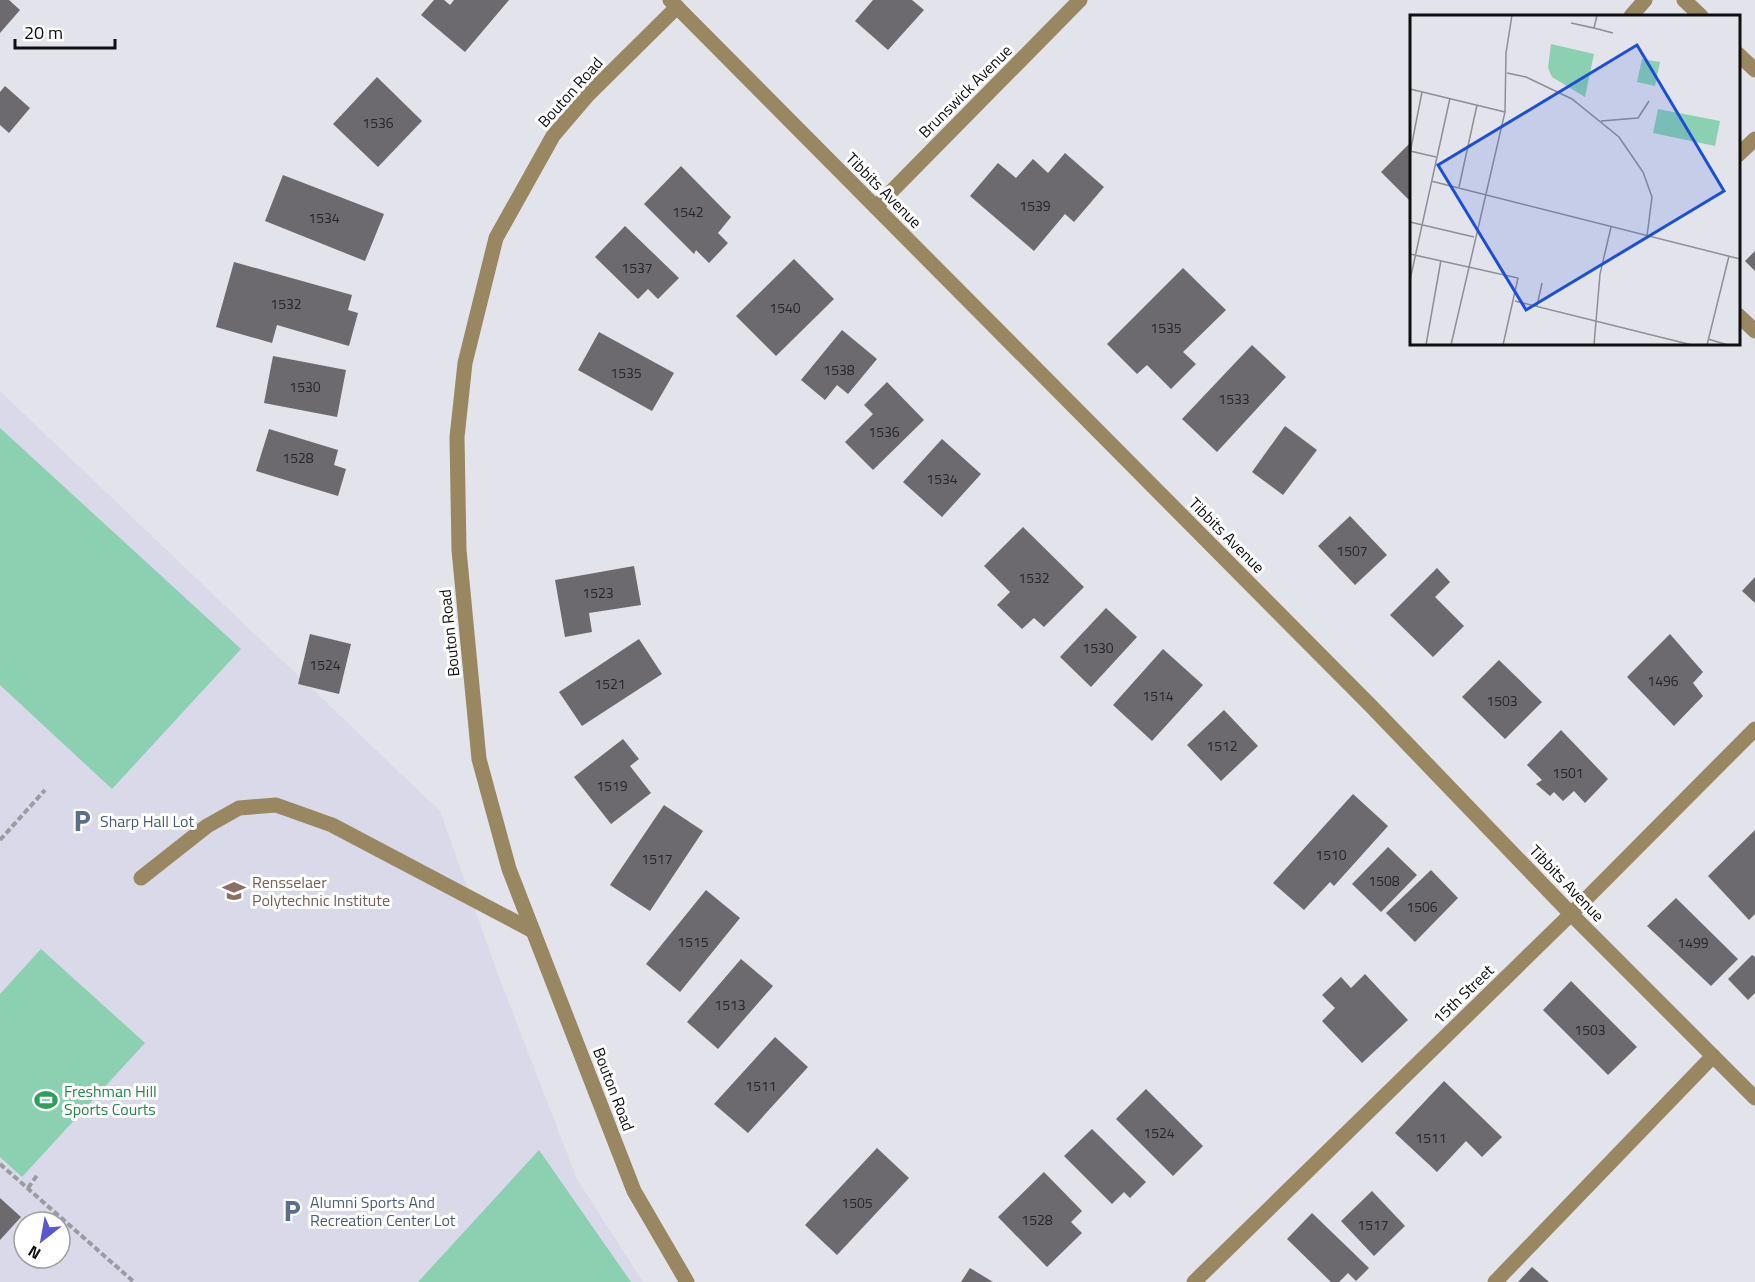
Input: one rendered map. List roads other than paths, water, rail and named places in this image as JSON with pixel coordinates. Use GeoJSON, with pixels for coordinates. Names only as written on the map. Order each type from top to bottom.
{"type":"FeatureCollection","features":[{"type":"Feature","properties":{"kind":"street","name":"Brunswick Avenue"},"geometry":{"type":"LineString","coordinates":[[876,207],[1080,0]]}},
{"type":"Feature","properties":{"kind":"street"},"geometry":{"type":"LineString","coordinates":[[1632,15],[1645,0]]}},
{"type":"Feature","properties":{"kind":"street"},"geometry":{"type":"LineString","coordinates":[[1684,0],[1700,15]]}},
{"type":"Feature","properties":{"kind":"street","name":"Tibbits Avenue"},"geometry":{"type":"LineString","coordinates":[[674,4],[1363,698],[1571,914],[1755,1098]]}},
{"type":"Feature","properties":{"kind":"street","name":"Bouton Road"},"geometry":{"type":"LineString","coordinates":[[674,4],[588,95],[553,136],[496,238],[465,363],[457,437],[459,550],[479,759],[509,868],[634,1191],[687,1282]]}},
{"type":"Feature","properties":{"kind":"street"},"geometry":{"type":"LineString","coordinates":[[1740,56],[1755,70]]}},
{"type":"Feature","properties":{"kind":"street"},"geometry":{"type":"LineString","coordinates":[[1740,153],[1755,139]]}},
{"type":"Feature","properties":{"kind":"street"},"geometry":{"type":"LineString","coordinates":[[1740,317],[1755,331]]}},
{"type":"Feature","properties":{"kind":"street","name":"15th Street"},"geometry":{"type":"LineString","coordinates":[[1194,1282],[1571,914],[1755,729]]}},
{"type":"Feature","properties":{"kind":"street"},"geometry":{"type":"LineString","coordinates":[[141,878],[207,826],[239,808],[276,805],[332,825],[533,931]]}},
{"type":"Feature","properties":{"kind":"street"},"geometry":{"type":"LineString","coordinates":[[1495,1282],[1713,1056]]}},
{"type":"Feature","properties":{"kind":"place","name":"Sharp Hall Lot"},"geometry":{"type":"Point","coordinates":[82,821]}},
{"type":"Feature","properties":{"kind":"place","name":"Rensselaer Polytechnic Institute"},"geometry":{"type":"Point","coordinates":[234,891]}},
{"type":"Feature","properties":{"kind":"place","name":"Freshman Hill Sports Courts"},"geometry":{"type":"Point","coordinates":[46,1100]}},
{"type":"Feature","properties":{"kind":"place","name":"Alumni Sports And Recreation Center Lot"},"geometry":{"type":"Point","coordinates":[292,1211]}}]}
